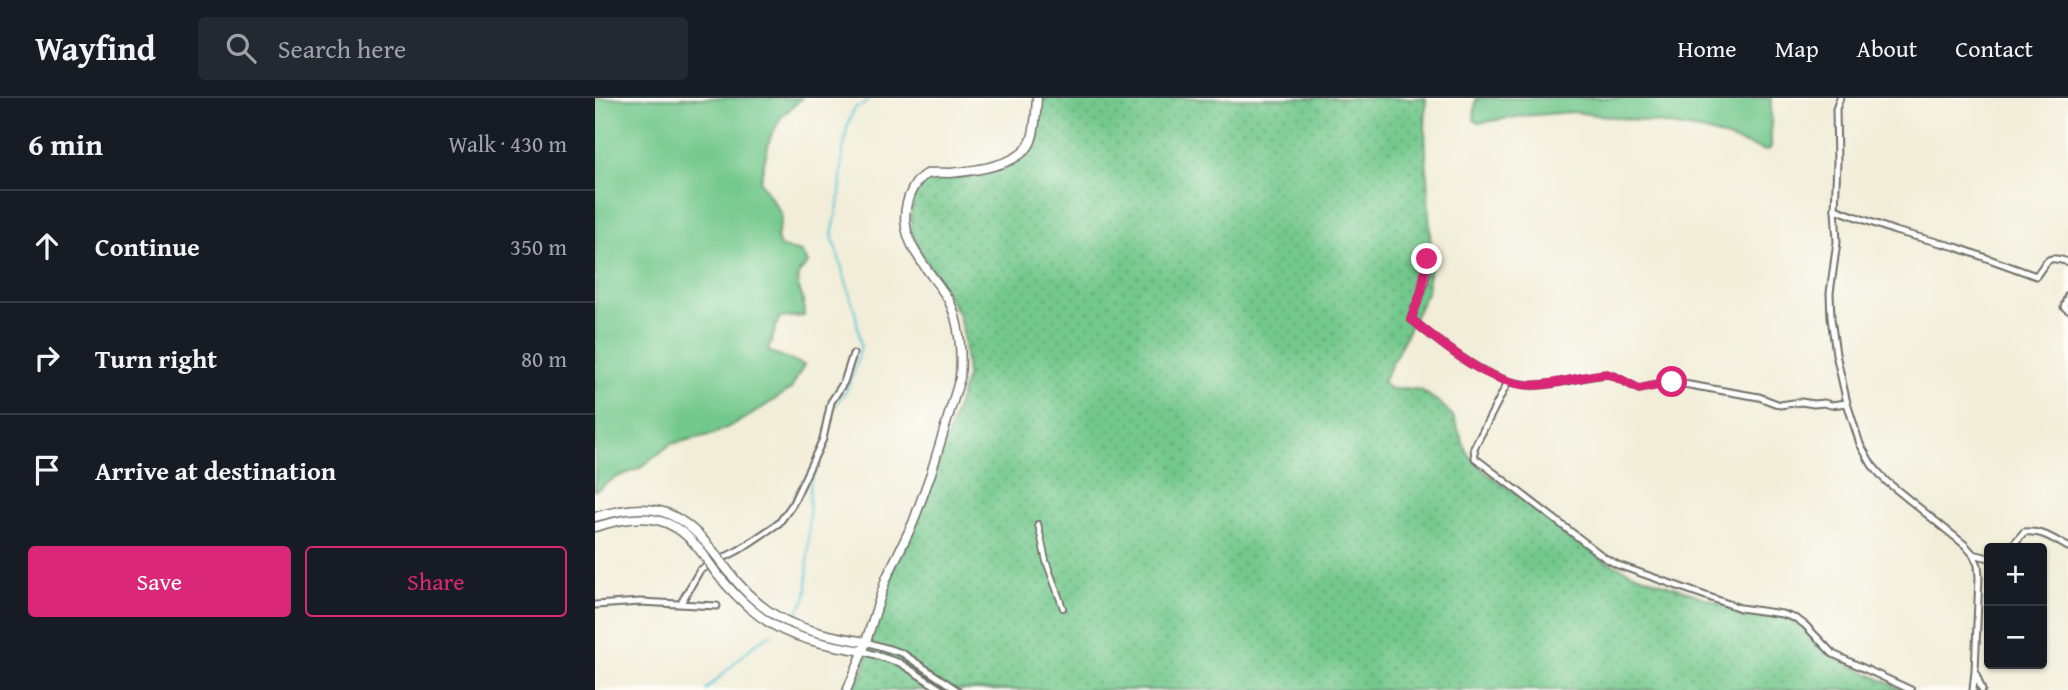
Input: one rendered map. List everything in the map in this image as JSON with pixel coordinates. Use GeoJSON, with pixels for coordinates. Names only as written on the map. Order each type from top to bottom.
{"type":"FeatureCollection","features":[{"type":"Feature","properties":{"kind":"main road"},"geometry":{"type":"LineString","coordinates":[[864,646],[886,579],[913,523],[931,473],[960,378],[961,362],[955,319],[949,301],[911,243],[907,229],[907,204],[912,190],[923,176],[1002,163],[1022,152],[1033,136],[1037,98]]}},
{"type":"Feature","properties":{"kind":"main road"},"geometry":{"type":"LineString","coordinates":[[595,517],[628,509],[659,511],[674,517],[688,525],[707,551],[717,574],[739,599],[761,617],[778,628],[809,640],[864,646]]}},
{"type":"Feature","properties":{"kind":"main road"},"geometry":{"type":"LineString","coordinates":[[595,527],[629,518],[657,520],[683,533],[707,551],[726,568],[747,594],[782,621],[864,646]]}},
{"type":"Feature","properties":{"kind":"street"},"geometry":{"type":"LineString","coordinates":[[1840,98],[1836,109],[1837,242],[1830,293],[1831,318],[1847,403],[1860,444],[1872,465],[1886,481],[1935,519],[1973,554],[1978,565],[1973,690]]}},
{"type":"Feature","properties":{"kind":"street"},"geometry":{"type":"LineString","coordinates":[[1835,209],[1895,231],[1957,247],[2036,276],[2050,258],[2068,262]]}},
{"type":"Feature","properties":{"kind":"street"},"geometry":{"type":"LineString","coordinates":[[1421,252],[1426,255],[1427,269],[1411,319],[1490,376],[1535,386],[1607,374],[1639,389],[1672,382],[1759,397],[1780,405],[1801,402],[1831,405],[1847,403]]}},
{"type":"Feature","properties":{"kind":"street"},"geometry":{"type":"LineString","coordinates":[[2068,295],[2064,307],[2068,310]]}},
{"type":"Feature","properties":{"kind":"street"},"geometry":{"type":"LineString","coordinates":[[681,603],[700,570],[739,550],[779,523],[792,506],[823,439],[831,402],[844,382],[853,354]]}},
{"type":"Feature","properties":{"kind":"street"},"geometry":{"type":"LineString","coordinates":[[1508,382],[1474,448],[1475,458],[1584,542],[1605,558],[1628,570],[1740,608],[1797,619],[1833,654],[1911,690]]}},
{"type":"Feature","properties":{"kind":"street"},"geometry":{"type":"LineString","coordinates":[[1038,524],[1046,561],[1063,608]]}},
{"type":"Feature","properties":{"kind":"street"},"geometry":{"type":"LineString","coordinates":[[2014,543],[2024,532],[2030,531],[2050,536],[2068,547]]}},
{"type":"Feature","properties":{"kind":"street"},"geometry":{"type":"LineString","coordinates":[[1973,554],[1984,557]]}},
{"type":"Feature","properties":{"kind":"street"},"geometry":{"type":"LineString","coordinates":[[595,605],[640,601],[717,606]]}},
{"type":"Feature","properties":{"kind":"street"},"geometry":{"type":"LineString","coordinates":[[847,690],[864,646]]}},
{"type":"Feature","properties":{"kind":"street"},"geometry":{"type":"LineString","coordinates":[[864,646],[900,663],[942,690]]}},
{"type":"Feature","properties":{"kind":"street"},"geometry":{"type":"LineString","coordinates":[[864,646],[902,653],[957,690]]}},
{"type":"Feature","properties":{"kind":"street"},"geometry":{"type":"LineString","coordinates":[[1975,671],[1982,690]]}},
{"type":"Feature","properties":{"kind":"green space"},"geometry":{"type":"Polygon","coordinates":[[[595,98],[802,98],[781,117],[770,138],[760,181],[782,215],[777,237],[780,247],[801,252],[808,263],[799,273],[798,286],[803,299],[804,316],[779,318],[768,351],[804,365],[791,389],[748,417],[714,434],[671,444],[640,468],[615,478],[595,491],[595,98]]]}},
{"type":"Feature","properties":{"kind":"green space"},"geometry":{"type":"Polygon","coordinates":[[[1041,98],[1426,98],[1431,254],[1427,292],[1383,382],[1390,389],[1421,390],[1440,403],[1453,416],[1467,453],[1484,471],[1601,559],[1737,609],[1788,618],[1808,630],[1834,657],[1903,690],[853,690],[865,666],[873,625],[887,582],[928,495],[967,376],[963,332],[958,313],[918,247],[911,229],[911,209],[915,194],[931,180],[975,176],[1012,166],[1037,146],[1041,98]]]}},
{"type":"Feature","properties":{"kind":"green space"},"geometry":{"type":"Polygon","coordinates":[[[1476,98],[1771,98],[1771,147],[1766,151],[1706,131],[1573,112],[1478,123],[1474,120],[1476,98]]]}},
{"type":"Feature","properties":{"kind":"waterway"},"geometry":{"type":"LineString","coordinates":[[796,615],[807,590],[810,484],[830,428],[833,408],[846,391],[861,346],[855,312],[832,235],[840,196],[847,128],[856,107],[864,105],[869,98]]}},
{"type":"Feature","properties":{"kind":"waterway"},"geometry":{"type":"LineString","coordinates":[[706,690],[756,643],[772,634]]}},
{"type":"Feature","properties":{"kind":"route"},"geometry":{"type":"LineString","coordinates":[[1427,259],[1421,293],[1411,319],[1490,376],[1535,386],[1607,374],[1639,389],[1672,382]]}}]}
